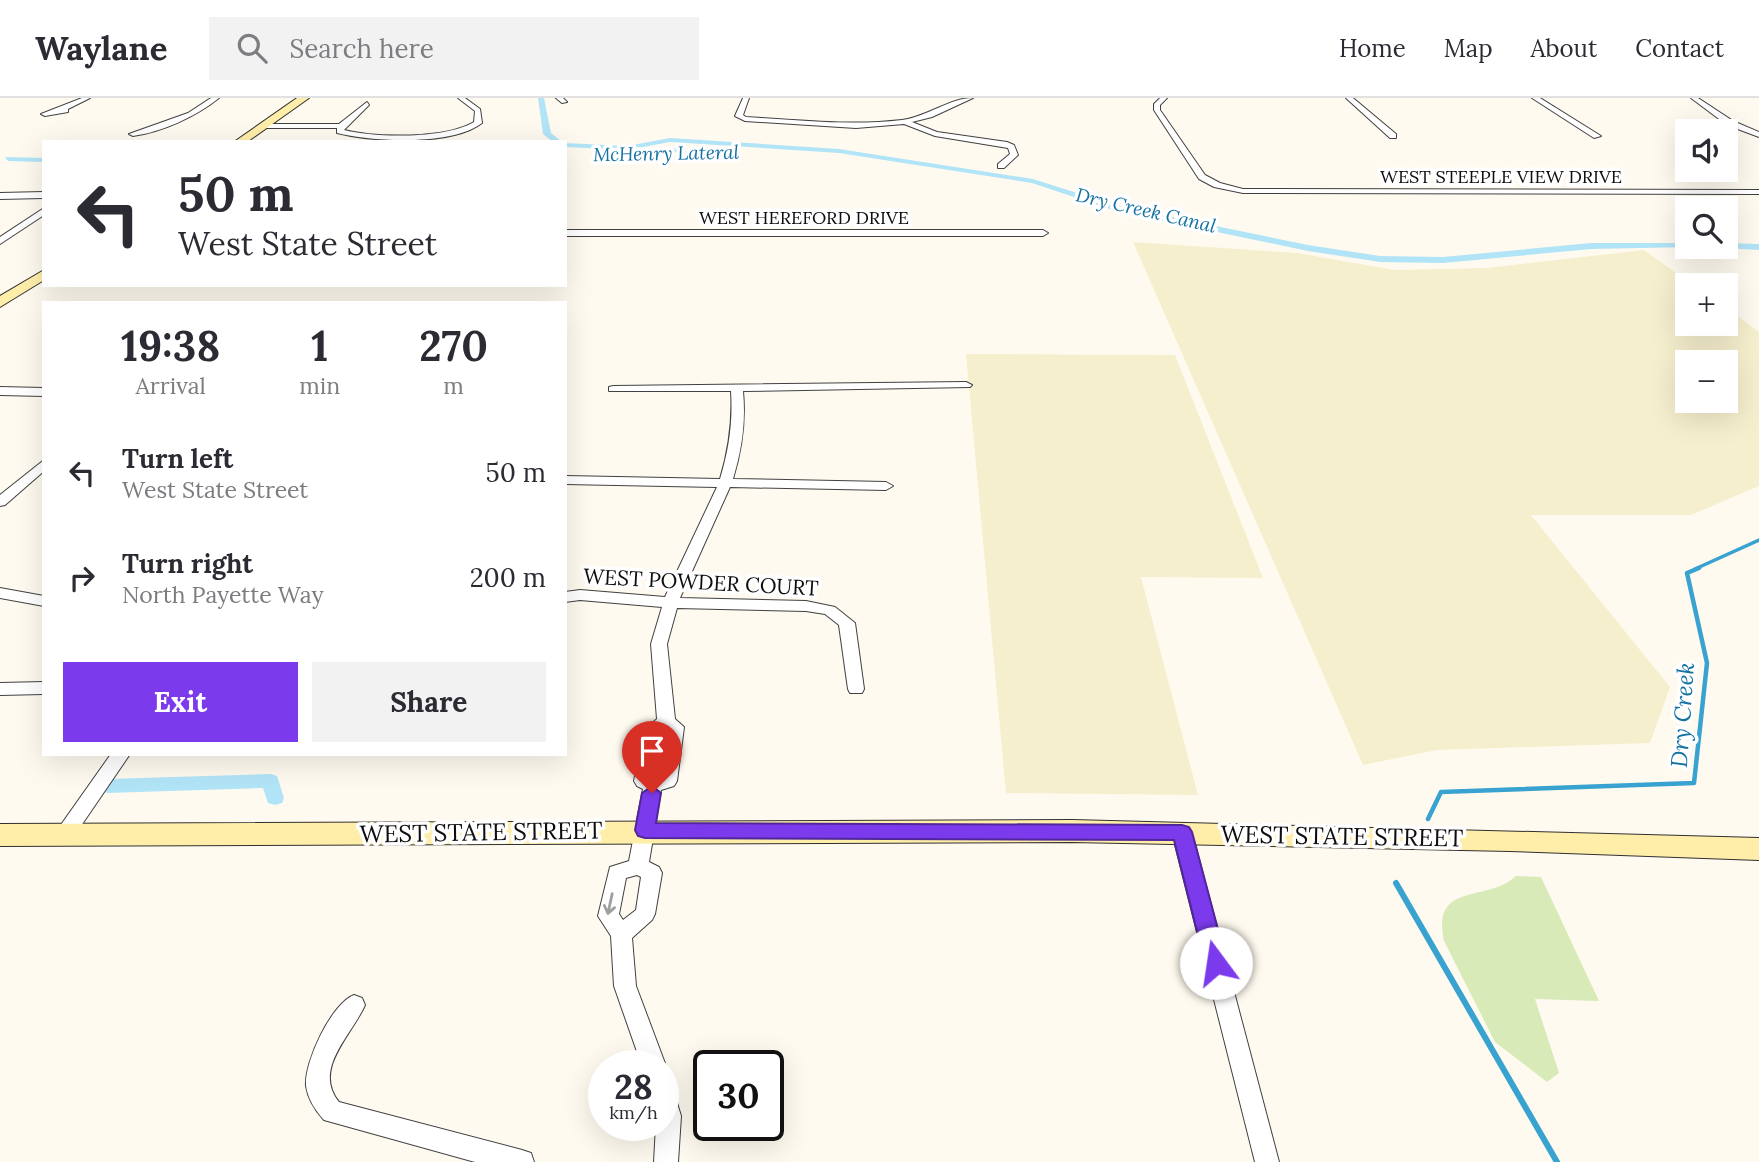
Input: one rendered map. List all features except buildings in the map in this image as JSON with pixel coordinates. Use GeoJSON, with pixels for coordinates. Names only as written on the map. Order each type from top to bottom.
{"type":"FeatureCollection","features":[{"type":"Feature","properties":{"kind":"main road"},"geometry":{"type":"LineString","coordinates":[[242,140],[304,98]]}},
{"type":"Feature","properties":{"kind":"main road","name":"WEST STATE STREET"},"geometry":{"type":"LineString","coordinates":[[0,835],[645,830],[1182,832],[1759,849]]}},
{"type":"Feature","properties":{"kind":"street"},"geometry":{"type":"LineString","coordinates":[[61,110],[87,98]]}},
{"type":"Feature","properties":{"kind":"street"},"geometry":{"type":"LineString","coordinates":[[149,130],[190,114],[216,98]]}},
{"type":"Feature","properties":{"kind":"street"},"geometry":{"type":"LineString","coordinates":[[263,126],[437,135],[468,130],[478,123],[478,110],[461,98]]}},
{"type":"Feature","properties":{"kind":"street"},"geometry":{"type":"LineString","coordinates":[[746,98],[739,116],[742,118],[856,126],[905,122],[930,116],[970,98]]}},
{"type":"Feature","properties":{"kind":"street","name":"WEST STEEPLE VIEW DRIVE"},"geometry":{"type":"LineString","coordinates":[[1164,98],[1157,104],[1157,110],[1202,177],[1217,185],[1243,191],[1759,192]]}},
{"type":"Feature","properties":{"kind":"street"},"geometry":{"type":"LineString","coordinates":[[1349,98],[1393,136]]}},
{"type":"Feature","properties":{"kind":"street"},"geometry":{"type":"LineString","coordinates":[[1535,98],[1597,136]]}},
{"type":"Feature","properties":{"kind":"street"},"geometry":{"type":"LineString","coordinates":[[1694,98],[1730,122],[1759,135]]}},
{"type":"Feature","properties":{"kind":"street"},"geometry":{"type":"LineString","coordinates":[[342,129],[367,104]]}},
{"type":"Feature","properties":{"kind":"street"},"geometry":{"type":"LineString","coordinates":[[905,122],[935,134],[1012,147],[1014,155],[1001,166]]}},
{"type":"Feature","properties":{"kind":"street"},"geometry":{"type":"LineString","coordinates":[[0,196],[42,195]]}},
{"type":"Feature","properties":{"kind":"street"},"geometry":{"type":"LineString","coordinates":[[0,241],[41,214]]}},
{"type":"Feature","properties":{"kind":"street","name":"WEST HEREFORD DRIVE"},"geometry":{"type":"LineString","coordinates":[[567,233],[1042,233]]}},
{"type":"Feature","properties":{"kind":"street"},"geometry":{"type":"LineString","coordinates":[[0,303],[42,275]]}},
{"type":"Feature","properties":{"kind":"street"},"geometry":{"type":"LineString","coordinates":[[613,389],[966,384]]}},
{"type":"Feature","properties":{"kind":"street"},"geometry":{"type":"LineString","coordinates":[[638,866],[653,785],[668,781],[676,727],[666,722],[658,671],[658,647],[670,603],[724,483],[739,438],[741,419],[737,386]]}},
{"type":"Feature","properties":{"kind":"street"},"geometry":{"type":"LineString","coordinates":[[0,391],[42,391]]}},
{"type":"Feature","properties":{"kind":"street"},"geometry":{"type":"LineString","coordinates":[[0,502],[42,466]]}},
{"type":"Feature","properties":{"kind":"street"},"geometry":{"type":"LineString","coordinates":[[567,480],[886,486]]}},
{"type":"Feature","properties":{"kind":"street"},"geometry":{"type":"LineString","coordinates":[[0,593],[42,601]]}},
{"type":"Feature","properties":{"kind":"street","name":"WEST POWDER COURT"},"geometry":{"type":"LineString","coordinates":[[567,597],[580,595],[670,603],[806,606],[830,610],[847,623],[856,689]]}},
{"type":"Feature","properties":{"kind":"street"},"geometry":{"type":"LineString","coordinates":[[0,689],[42,688]]}},
{"type":"Feature","properties":{"kind":"street"},"geometry":{"type":"LineString","coordinates":[[65,834],[120,756]]}},
{"type":"Feature","properties":{"kind":"street"},"geometry":{"type":"LineString","coordinates":[[1182,832],[1267,1162]]}},
{"type":"Feature","properties":{"kind":"street"},"geometry":{"type":"LineString","coordinates":[[621,934],[645,915],[652,873],[638,866],[617,873],[608,916],[621,934],[625,986],[648,1050]]}},
{"type":"Feature","properties":{"kind":"street"},"geometry":{"type":"LineString","coordinates":[[354,1005],[326,1049],[317,1073],[319,1096],[324,1105],[332,1112],[522,1162]]}},
{"type":"Feature","properties":{"kind":"street"},"geometry":{"type":"LineString","coordinates":[[666,1162],[670,1141]]}},
{"type":"Feature","properties":{"kind":"shaded area"},"geometry":{"type":"Polygon","coordinates":[[[1133,242],[1297,253],[1395,270],[1486,268],[1644,250],[1676,273],[1675,336],[1738,336],[1738,317],[1759,332],[1759,486],[1691,515],[1531,515],[1670,687],[1650,743],[1437,750],[1363,765],[1133,242]]]}},
{"type":"Feature","properties":{"kind":"shaded area"},"geometry":{"type":"Polygon","coordinates":[[[966,354],[1175,355],[1263,578],[1141,577],[1198,795],[1006,793],[966,354]]]}},
{"type":"Feature","properties":{"kind":"green space"},"geometry":{"type":"Polygon","coordinates":[[[1516,876],[1541,877],[1599,1001],[1535,999],[1559,1073],[1547,1082],[1495,1042],[1444,941],[1442,922],[1446,909],[1454,901],[1504,884],[1516,876]]]}},
{"type":"Feature","properties":{"kind":"waterway","name":"Dry Creek Canal"},"geometry":{"type":"LineString","coordinates":[[541,98],[547,134],[555,140]]}},
{"type":"Feature","properties":{"kind":"waterway","name":"Dry Creek Canal"},"geometry":{"type":"LineString","coordinates":[[567,145],[627,148],[670,140],[839,151],[1033,181],[1116,208],[1308,248],[1380,259],[1443,260],[1591,246],[1675,246]]}},
{"type":"Feature","properties":{"kind":"waterway","name":"McHenry Lateral"},"geometry":{"type":"LineString","coordinates":[[626,157],[683,149]]}},
{"type":"Feature","properties":{"kind":"waterway","name":"McHenry Lateral"},"geometry":{"type":"LineString","coordinates":[[8,159],[42,160]]}},
{"type":"Feature","properties":{"kind":"waterway","name":"Dry Creek Canal"},"geometry":{"type":"LineString","coordinates":[[1738,246],[1759,247]]}},
{"type":"Feature","properties":{"kind":"waterway","name":"Dry Creek"},"geometry":{"type":"LineString","coordinates":[[1695,569],[1759,540]]}},
{"type":"Feature","properties":{"kind":"waterway","name":"Dry Creek"},"geometry":{"type":"LineString","coordinates":[[1428,819],[1441,792],[1694,783],[1707,663],[1687,573],[1699,568]]}},
{"type":"Feature","properties":{"kind":"waterway"},"geometry":{"type":"LineString","coordinates":[[108,786],[271,781],[275,798]]}},
{"type":"Feature","properties":{"kind":"waterway","name":"Dry Creek"},"geometry":{"type":"LineString","coordinates":[[1396,883],[1557,1162]]}},
{"type":"Feature","properties":{"kind":"route"},"geometry":{"type":"LineString","coordinates":[[652,793],[645,830],[1182,832],[1216,963]]}}]}
